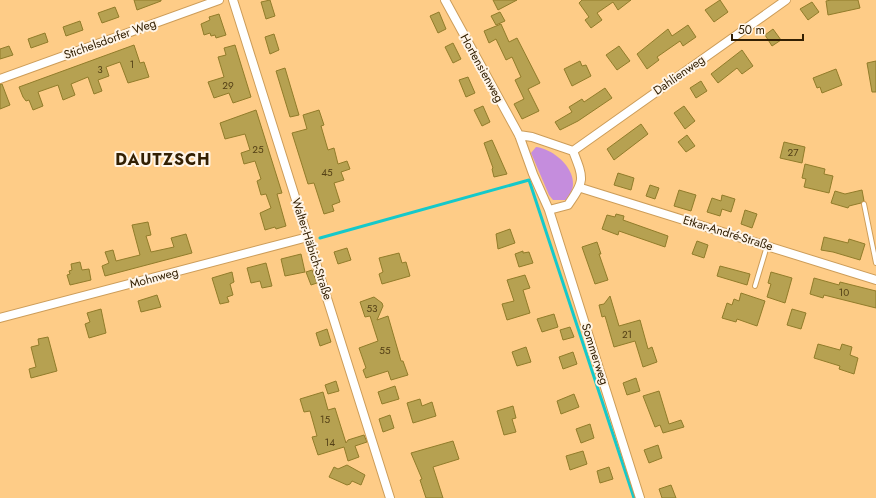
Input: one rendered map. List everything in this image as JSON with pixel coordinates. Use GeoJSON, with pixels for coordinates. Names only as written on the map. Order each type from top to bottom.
{"type":"FeatureCollection","features":[{"type":"Feature","properties":{"kind":"street","name":"Stichelsdorfer Weg"},"geometry":{"type":"LineString","coordinates":[[0,79],[219,0]]}},
{"type":"Feature","properties":{"kind":"street","name":"Walter-Häbich-Straße"},"geometry":{"type":"LineString","coordinates":[[233,0],[390,498]]}},
{"type":"Feature","properties":{"kind":"street","name":"Hortensienweg"},"geometry":{"type":"LineString","coordinates":[[445,0],[519,135],[532,174],[549,210]]}},
{"type":"Feature","properties":{"kind":"street","name":"Dahlienweg"},"geometry":{"type":"LineString","coordinates":[[573,151],[786,0]]}},
{"type":"Feature","properties":{"kind":"street"},"geometry":{"type":"LineString","coordinates":[[519,135],[532,137],[573,151],[582,172],[581,188],[568,205],[549,210]]}},
{"type":"Feature","properties":{"kind":"street","name":"Etkar-André-Straße"},"geometry":{"type":"LineString","coordinates":[[581,188],[876,280]]}},
{"type":"Feature","properties":{"kind":"street","name":"Sommerweg"},"geometry":{"type":"LineString","coordinates":[[549,210],[640,498]]}},
{"type":"Feature","properties":{"kind":"street","name":"Mohnweg"},"geometry":{"type":"LineString","coordinates":[[0,318],[308,237]]}},
{"type":"Feature","properties":{"kind":"lane"},"geometry":{"type":"LineString","coordinates":[[864,204],[876,263]]}},
{"type":"Feature","properties":{"kind":"lane"},"geometry":{"type":"LineString","coordinates":[[755,286],[767,245]]}},
{"type":"Feature","properties":{"kind":"shaded area"},"geometry":{"type":"Polygon","coordinates":[[[536,147],[545,149],[553,154],[567,167],[573,183],[571,192],[566,200],[553,200],[549,195],[531,153],[536,147]]]}},
{"type":"Feature","properties":{"kind":"building"},"geometry":{"type":"Polygon","coordinates":[[[134,0],[161,0],[161,1],[137,10],[134,0]]]}},
{"type":"Feature","properties":{"kind":"building"},"geometry":{"type":"Polygon","coordinates":[[[270,0],[275,16],[266,19],[261,2],[270,0]]]}},
{"type":"Feature","properties":{"kind":"building"},"geometry":{"type":"Polygon","coordinates":[[[493,0],[517,0],[498,10],[493,0]]]}},
{"type":"Feature","properties":{"kind":"building"},"geometry":{"type":"Polygon","coordinates":[[[582,0],[631,0],[618,10],[613,2],[597,13],[602,20],[591,28],[585,20],[589,17],[579,3],[582,0]]]}},
{"type":"Feature","properties":{"kind":"building"},"geometry":{"type":"Polygon","coordinates":[[[720,0],[728,12],[714,22],[705,10],[720,0]]]}},
{"type":"Feature","properties":{"kind":"building"},"geometry":{"type":"Polygon","coordinates":[[[858,0],[860,8],[828,15],[826,1],[858,0]]]}},
{"type":"Feature","properties":{"kind":"building"},"geometry":{"type":"Polygon","coordinates":[[[812,2],[819,12],[808,20],[800,9],[812,2]]]}},
{"type":"Feature","properties":{"kind":"building"},"geometry":{"type":"Polygon","coordinates":[[[115,7],[119,17],[102,23],[98,13],[115,7]]]}},
{"type":"Feature","properties":{"kind":"building"},"geometry":{"type":"Polygon","coordinates":[[[439,12],[446,29],[438,33],[430,16],[439,12]]]}},
{"type":"Feature","properties":{"kind":"building"},"geometry":{"type":"Polygon","coordinates":[[[500,12],[505,21],[496,25],[491,16],[500,12]]]}},
{"type":"Feature","properties":{"kind":"building"},"geometry":{"type":"Polygon","coordinates":[[[219,14],[226,35],[216,38],[215,35],[211,36],[210,33],[204,35],[201,24],[210,20],[209,17],[219,14]]]}},
{"type":"Feature","properties":{"kind":"building"},"geometry":{"type":"Polygon","coordinates":[[[80,21],[83,30],[66,36],[63,27],[80,21]]]}},
{"type":"Feature","properties":{"kind":"building"},"geometry":{"type":"Polygon","coordinates":[[[501,24],[509,42],[517,38],[540,83],[528,89],[539,111],[522,119],[514,104],[524,99],[515,80],[521,77],[512,57],[506,60],[496,39],[489,43],[484,31],[501,24]]]}},
{"type":"Feature","properties":{"kind":"building"},"geometry":{"type":"Polygon","coordinates":[[[688,25],[696,37],[683,46],[680,41],[657,57],[659,60],[647,69],[637,54],[668,29],[672,36],[688,25]]]}},
{"type":"Feature","properties":{"kind":"building"},"geometry":{"type":"Polygon","coordinates":[[[773,29],[781,40],[772,46],[765,35],[773,29]]]}},
{"type":"Feature","properties":{"kind":"building"},"geometry":{"type":"Polygon","coordinates":[[[45,33],[48,42],[31,48],[28,39],[45,33]]]}},
{"type":"Feature","properties":{"kind":"building"},"geometry":{"type":"Polygon","coordinates":[[[274,34],[279,50],[270,54],[265,37],[274,34]]]}},
{"type":"Feature","properties":{"kind":"building"},"geometry":{"type":"Polygon","coordinates":[[[453,43],[461,59],[453,63],[445,47],[453,43]]]}},
{"type":"Feature","properties":{"kind":"building"},"geometry":{"type":"Polygon","coordinates":[[[134,45],[140,63],[144,62],[149,77],[128,83],[120,62],[106,67],[109,76],[98,80],[102,91],[94,94],[88,77],[71,84],[75,95],[63,100],[58,85],[38,92],[43,106],[33,110],[29,100],[26,101],[23,97],[19,87],[134,45]]]}},
{"type":"Feature","properties":{"kind":"building"},"geometry":{"type":"Polygon","coordinates":[[[235,45],[251,97],[233,103],[229,93],[214,98],[208,82],[224,77],[218,57],[226,55],[224,48],[235,45]]]}},
{"type":"Feature","properties":{"kind":"building"},"geometry":{"type":"Polygon","coordinates":[[[9,46],[13,55],[0,59],[0,49],[9,46]]]}},
{"type":"Feature","properties":{"kind":"building"},"geometry":{"type":"Polygon","coordinates":[[[619,46],[630,61],[617,70],[606,55],[619,46]]]}},
{"type":"Feature","properties":{"kind":"building"},"geometry":{"type":"Polygon","coordinates":[[[742,50],[753,66],[742,74],[737,68],[718,83],[711,74],[742,50]]]}},
{"type":"Feature","properties":{"kind":"building"},"geometry":{"type":"Polygon","coordinates":[[[580,61],[582,66],[586,65],[591,76],[572,86],[564,69],[580,61]]]}},
{"type":"Feature","properties":{"kind":"building"},"geometry":{"type":"Polygon","coordinates":[[[876,61],[876,92],[872,92],[867,63],[876,61]]]}},
{"type":"Feature","properties":{"kind":"building"},"geometry":{"type":"Polygon","coordinates":[[[285,68],[299,115],[290,117],[276,71],[285,68]]]}},
{"type":"Feature","properties":{"kind":"building"},"geometry":{"type":"Polygon","coordinates":[[[836,69],[842,85],[822,93],[820,87],[817,88],[813,78],[836,69]]]}},
{"type":"Feature","properties":{"kind":"building"},"geometry":{"type":"Polygon","coordinates":[[[468,77],[475,93],[466,97],[459,80],[468,77]]]}},
{"type":"Feature","properties":{"kind":"building"},"geometry":{"type":"Polygon","coordinates":[[[701,81],[707,91],[696,98],[690,88],[701,81]]]}},
{"type":"Feature","properties":{"kind":"building"},"geometry":{"type":"Polygon","coordinates":[[[0,84],[2,84],[10,105],[0,109],[0,84]]]}},
{"type":"Feature","properties":{"kind":"building"},"geometry":{"type":"Polygon","coordinates":[[[605,88],[612,98],[578,121],[560,130],[555,122],[572,112],[569,107],[582,99],[584,102],[605,88]]]}},
{"type":"Feature","properties":{"kind":"building"},"geometry":{"type":"Polygon","coordinates":[[[483,106],[490,122],[482,126],[474,110],[483,106]]]}},
{"type":"Feature","properties":{"kind":"building"},"geometry":{"type":"Polygon","coordinates":[[[684,106],[695,121],[685,129],[674,113],[684,106]]]}},
{"type":"Feature","properties":{"kind":"building"},"geometry":{"type":"Polygon","coordinates":[[[256,110],[282,193],[277,194],[286,226],[276,229],[275,227],[265,230],[260,213],[271,208],[266,194],[261,195],[257,181],[261,179],[255,161],[244,164],[241,153],[250,150],[245,134],[225,139],[220,123],[256,110]]]}},
{"type":"Feature","properties":{"kind":"building"},"geometry":{"type":"Polygon","coordinates":[[[319,110],[324,125],[321,126],[328,150],[334,148],[338,164],[347,161],[350,169],[341,172],[344,180],[334,183],[340,202],[332,205],[334,211],[324,214],[314,183],[308,184],[292,133],[307,129],[303,115],[319,110]]]}},
{"type":"Feature","properties":{"kind":"building"},"geometry":{"type":"Polygon","coordinates":[[[641,124],[648,134],[614,160],[607,149],[641,124]]]}},
{"type":"Feature","properties":{"kind":"building"},"geometry":{"type":"Polygon","coordinates":[[[687,135],[695,146],[686,152],[678,142],[687,135]]]}},
{"type":"Feature","properties":{"kind":"building"},"geometry":{"type":"Polygon","coordinates":[[[492,140],[507,174],[494,177],[493,168],[484,143],[492,140]]]}},
{"type":"Feature","properties":{"kind":"building"},"geometry":{"type":"Polygon","coordinates":[[[784,142],[805,147],[802,163],[780,158],[784,142]]]}},
{"type":"Feature","properties":{"kind":"building"},"geometry":{"type":"Polygon","coordinates":[[[805,164],[825,169],[824,174],[833,176],[829,193],[804,187],[806,179],[802,178],[805,164]]]}},
{"type":"Feature","properties":{"kind":"building"},"geometry":{"type":"Polygon","coordinates":[[[618,173],[634,178],[631,190],[614,185],[618,173]]]}},
{"type":"Feature","properties":{"kind":"building"},"geometry":{"type":"Polygon","coordinates":[[[650,185],[659,188],[655,199],[646,196],[650,185]]]}},
{"type":"Feature","properties":{"kind":"building"},"geometry":{"type":"Polygon","coordinates":[[[679,190],[696,195],[691,211],[674,206],[679,190]]]}},
{"type":"Feature","properties":{"kind":"building"},"geometry":{"type":"Polygon","coordinates":[[[862,190],[864,201],[861,203],[849,206],[848,208],[831,203],[835,191],[845,194],[862,190]]]}},
{"type":"Feature","properties":{"kind":"building"},"geometry":{"type":"Polygon","coordinates":[[[722,195],[735,199],[731,212],[722,209],[720,216],[707,212],[712,198],[721,201],[722,195]]]}},
{"type":"Feature","properties":{"kind":"building"},"geometry":{"type":"Polygon","coordinates":[[[745,210],[757,214],[752,228],[741,224],[745,210]]]}},
{"type":"Feature","properties":{"kind":"building"},"geometry":{"type":"Polygon","coordinates":[[[616,214],[624,216],[623,220],[668,236],[665,247],[619,231],[618,235],[602,229],[607,215],[615,217],[616,214]]]}},
{"type":"Feature","properties":{"kind":"building"},"geometry":{"type":"Polygon","coordinates":[[[148,222],[151,235],[146,236],[151,252],[174,247],[171,238],[186,234],[192,253],[105,276],[102,266],[109,263],[105,252],[113,250],[116,261],[140,255],[132,225],[148,222]]]}},
{"type":"Feature","properties":{"kind":"building"},"geometry":{"type":"Polygon","coordinates":[[[510,229],[515,243],[498,249],[496,234],[510,229]]]}},
{"type":"Feature","properties":{"kind":"building"},"geometry":{"type":"Polygon","coordinates":[[[824,237],[848,243],[849,239],[865,244],[860,260],[821,250],[824,237]]]}},
{"type":"Feature","properties":{"kind":"building"},"geometry":{"type":"Polygon","coordinates":[[[697,241],[708,245],[704,258],[692,254],[697,241]]]}},
{"type":"Feature","properties":{"kind":"building"},"geometry":{"type":"Polygon","coordinates":[[[597,242],[601,254],[599,254],[608,280],[595,284],[582,247],[597,242]]]}},
{"type":"Feature","properties":{"kind":"building"},"geometry":{"type":"Polygon","coordinates":[[[347,248],[351,260],[338,264],[334,252],[347,248]]]}},
{"type":"Feature","properties":{"kind":"building"},"geometry":{"type":"Polygon","coordinates":[[[523,251],[523,253],[529,252],[533,263],[519,267],[515,254],[523,251]]]}},
{"type":"Feature","properties":{"kind":"building"},"geometry":{"type":"Polygon","coordinates":[[[399,253],[402,263],[406,262],[410,276],[382,284],[379,274],[383,272],[379,258],[399,253]]]}},
{"type":"Feature","properties":{"kind":"building"},"geometry":{"type":"Polygon","coordinates":[[[301,254],[305,272],[285,276],[281,259],[301,254]]]}},
{"type":"Feature","properties":{"kind":"building"},"geometry":{"type":"Polygon","coordinates":[[[80,262],[82,270],[89,269],[91,280],[70,285],[67,275],[70,274],[69,271],[72,270],[71,264],[80,262]]]}},
{"type":"Feature","properties":{"kind":"building"},"geometry":{"type":"Polygon","coordinates":[[[266,263],[272,286],[262,288],[260,281],[251,283],[247,268],[266,263]]]}},
{"type":"Feature","properties":{"kind":"building"},"geometry":{"type":"Polygon","coordinates":[[[720,266],[750,274],[747,285],[717,276],[720,266]]]}},
{"type":"Feature","properties":{"kind":"building"},"geometry":{"type":"Polygon","coordinates":[[[312,270],[317,283],[311,285],[306,272],[312,270]]]}},
{"type":"Feature","properties":{"kind":"building"},"geometry":{"type":"Polygon","coordinates":[[[232,272],[234,282],[230,284],[233,295],[227,297],[229,302],[220,304],[212,278],[232,272]]]}},
{"type":"Feature","properties":{"kind":"building"},"geometry":{"type":"Polygon","coordinates":[[[771,272],[792,278],[785,303],[767,297],[771,284],[768,283],[771,272]]]}},
{"type":"Feature","properties":{"kind":"building"},"geometry":{"type":"Polygon","coordinates":[[[525,275],[530,288],[523,290],[530,313],[507,320],[502,304],[514,301],[507,280],[525,275]]]}},
{"type":"Feature","properties":{"kind":"building"},"geometry":{"type":"Polygon","coordinates":[[[814,278],[839,285],[840,282],[876,291],[876,308],[824,295],[823,298],[810,294],[814,278]]]}},
{"type":"Feature","properties":{"kind":"building"},"geometry":{"type":"Polygon","coordinates":[[[741,293],[765,301],[757,326],[737,319],[736,322],[722,318],[727,303],[732,305],[734,299],[739,301],[741,293]]]}},
{"type":"Feature","properties":{"kind":"building"},"geometry":{"type":"Polygon","coordinates":[[[157,295],[161,307],[141,312],[138,301],[157,295]]]}},
{"type":"Feature","properties":{"kind":"building"},"geometry":{"type":"Polygon","coordinates":[[[610,296],[619,326],[640,320],[648,349],[652,347],[657,362],[643,367],[635,341],[614,347],[605,316],[602,317],[599,305],[604,304],[610,296]]]}},
{"type":"Feature","properties":{"kind":"building"},"geometry":{"type":"Polygon","coordinates":[[[374,297],[382,303],[383,306],[377,320],[388,316],[401,361],[403,361],[408,375],[391,380],[388,371],[366,378],[363,370],[366,368],[359,348],[378,341],[370,316],[365,317],[360,302],[374,297]]]}},
{"type":"Feature","properties":{"kind":"building"},"geometry":{"type":"Polygon","coordinates":[[[101,309],[106,333],[89,338],[85,324],[90,322],[87,313],[101,309]]]}},
{"type":"Feature","properties":{"kind":"building"},"geometry":{"type":"Polygon","coordinates":[[[792,309],[806,313],[801,329],[787,325],[792,309]]]}},
{"type":"Feature","properties":{"kind":"building"},"geometry":{"type":"Polygon","coordinates":[[[554,314],[558,327],[542,332],[537,319],[554,314]]]}},
{"type":"Feature","properties":{"kind":"building"},"geometry":{"type":"Polygon","coordinates":[[[570,327],[574,337],[563,340],[560,330],[570,327]]]}},
{"type":"Feature","properties":{"kind":"building"},"geometry":{"type":"Polygon","coordinates":[[[327,329],[331,342],[320,346],[316,333],[327,329]]]}},
{"type":"Feature","properties":{"kind":"building"},"geometry":{"type":"Polygon","coordinates":[[[48,337],[57,371],[31,378],[29,369],[36,367],[31,347],[39,345],[38,339],[48,337]]]}},
{"type":"Feature","properties":{"kind":"building"},"geometry":{"type":"Polygon","coordinates":[[[818,344],[840,350],[842,344],[852,347],[850,355],[858,358],[854,374],[839,369],[840,366],[814,358],[818,344]]]}},
{"type":"Feature","properties":{"kind":"building"},"geometry":{"type":"Polygon","coordinates":[[[526,347],[531,362],[517,366],[512,352],[526,347]]]}},
{"type":"Feature","properties":{"kind":"building"},"geometry":{"type":"Polygon","coordinates":[[[573,352],[577,364],[563,369],[559,357],[573,352]]]}},
{"type":"Feature","properties":{"kind":"building"},"geometry":{"type":"Polygon","coordinates":[[[636,378],[640,391],[627,395],[623,383],[636,378]]]}},
{"type":"Feature","properties":{"kind":"building"},"geometry":{"type":"Polygon","coordinates":[[[336,381],[339,391],[328,394],[325,385],[336,381]]]}},
{"type":"Feature","properties":{"kind":"building"},"geometry":{"type":"Polygon","coordinates":[[[395,386],[399,399],[382,404],[378,392],[395,386]]]}},
{"type":"Feature","properties":{"kind":"building"},"geometry":{"type":"Polygon","coordinates":[[[659,391],[669,424],[681,420],[684,427],[663,433],[660,425],[655,427],[643,396],[659,391]]]}},
{"type":"Feature","properties":{"kind":"building"},"geometry":{"type":"Polygon","coordinates":[[[323,392],[328,410],[335,408],[346,443],[348,440],[364,435],[367,442],[355,446],[359,457],[348,461],[344,447],[318,455],[312,437],[317,436],[310,411],[304,412],[300,399],[323,392]]]}},
{"type":"Feature","properties":{"kind":"building"},"geometry":{"type":"Polygon","coordinates":[[[574,394],[579,407],[561,414],[557,401],[574,394]]]}},
{"type":"Feature","properties":{"kind":"building"},"geometry":{"type":"Polygon","coordinates":[[[420,399],[422,406],[432,402],[436,416],[413,423],[407,403],[420,399]]]}},
{"type":"Feature","properties":{"kind":"building"},"geometry":{"type":"Polygon","coordinates":[[[513,406],[516,418],[512,419],[516,432],[504,435],[497,411],[513,406]]]}},
{"type":"Feature","properties":{"kind":"building"},"geometry":{"type":"Polygon","coordinates":[[[390,415],[394,428],[383,432],[379,419],[390,415]]]}},
{"type":"Feature","properties":{"kind":"building"},"geometry":{"type":"Polygon","coordinates":[[[590,424],[594,438],[581,443],[576,429],[590,424]]]}},
{"type":"Feature","properties":{"kind":"building"},"geometry":{"type":"Polygon","coordinates":[[[453,441],[459,459],[433,467],[443,498],[426,498],[420,480],[422,479],[411,453],[453,441]]]}},
{"type":"Feature","properties":{"kind":"building"},"geometry":{"type":"Polygon","coordinates":[[[658,445],[662,458],[649,463],[644,450],[658,445]]]}},
{"type":"Feature","properties":{"kind":"building"},"geometry":{"type":"Polygon","coordinates":[[[583,451],[587,464],[570,470],[566,456],[583,451]]]}},
{"type":"Feature","properties":{"kind":"building"},"geometry":{"type":"Polygon","coordinates":[[[347,465],[365,475],[361,485],[352,481],[347,485],[329,477],[334,467],[338,469],[347,465]]]}},
{"type":"Feature","properties":{"kind":"building"},"geometry":{"type":"Polygon","coordinates":[[[609,467],[613,479],[600,483],[597,471],[609,467]]]}},
{"type":"Feature","properties":{"kind":"building"},"geometry":{"type":"Polygon","coordinates":[[[671,485],[676,498],[662,498],[659,489],[671,485]]]}},
{"type":"Feature","properties":{"kind":"waterway"},"geometry":{"type":"LineString","coordinates":[[320,238],[529,180],[634,498]]}},
{"type":"Feature","properties":{"kind":"district","name":"DAUTZSCH"},"geometry":{"type":"Point","coordinates":[163,159]}}]}
